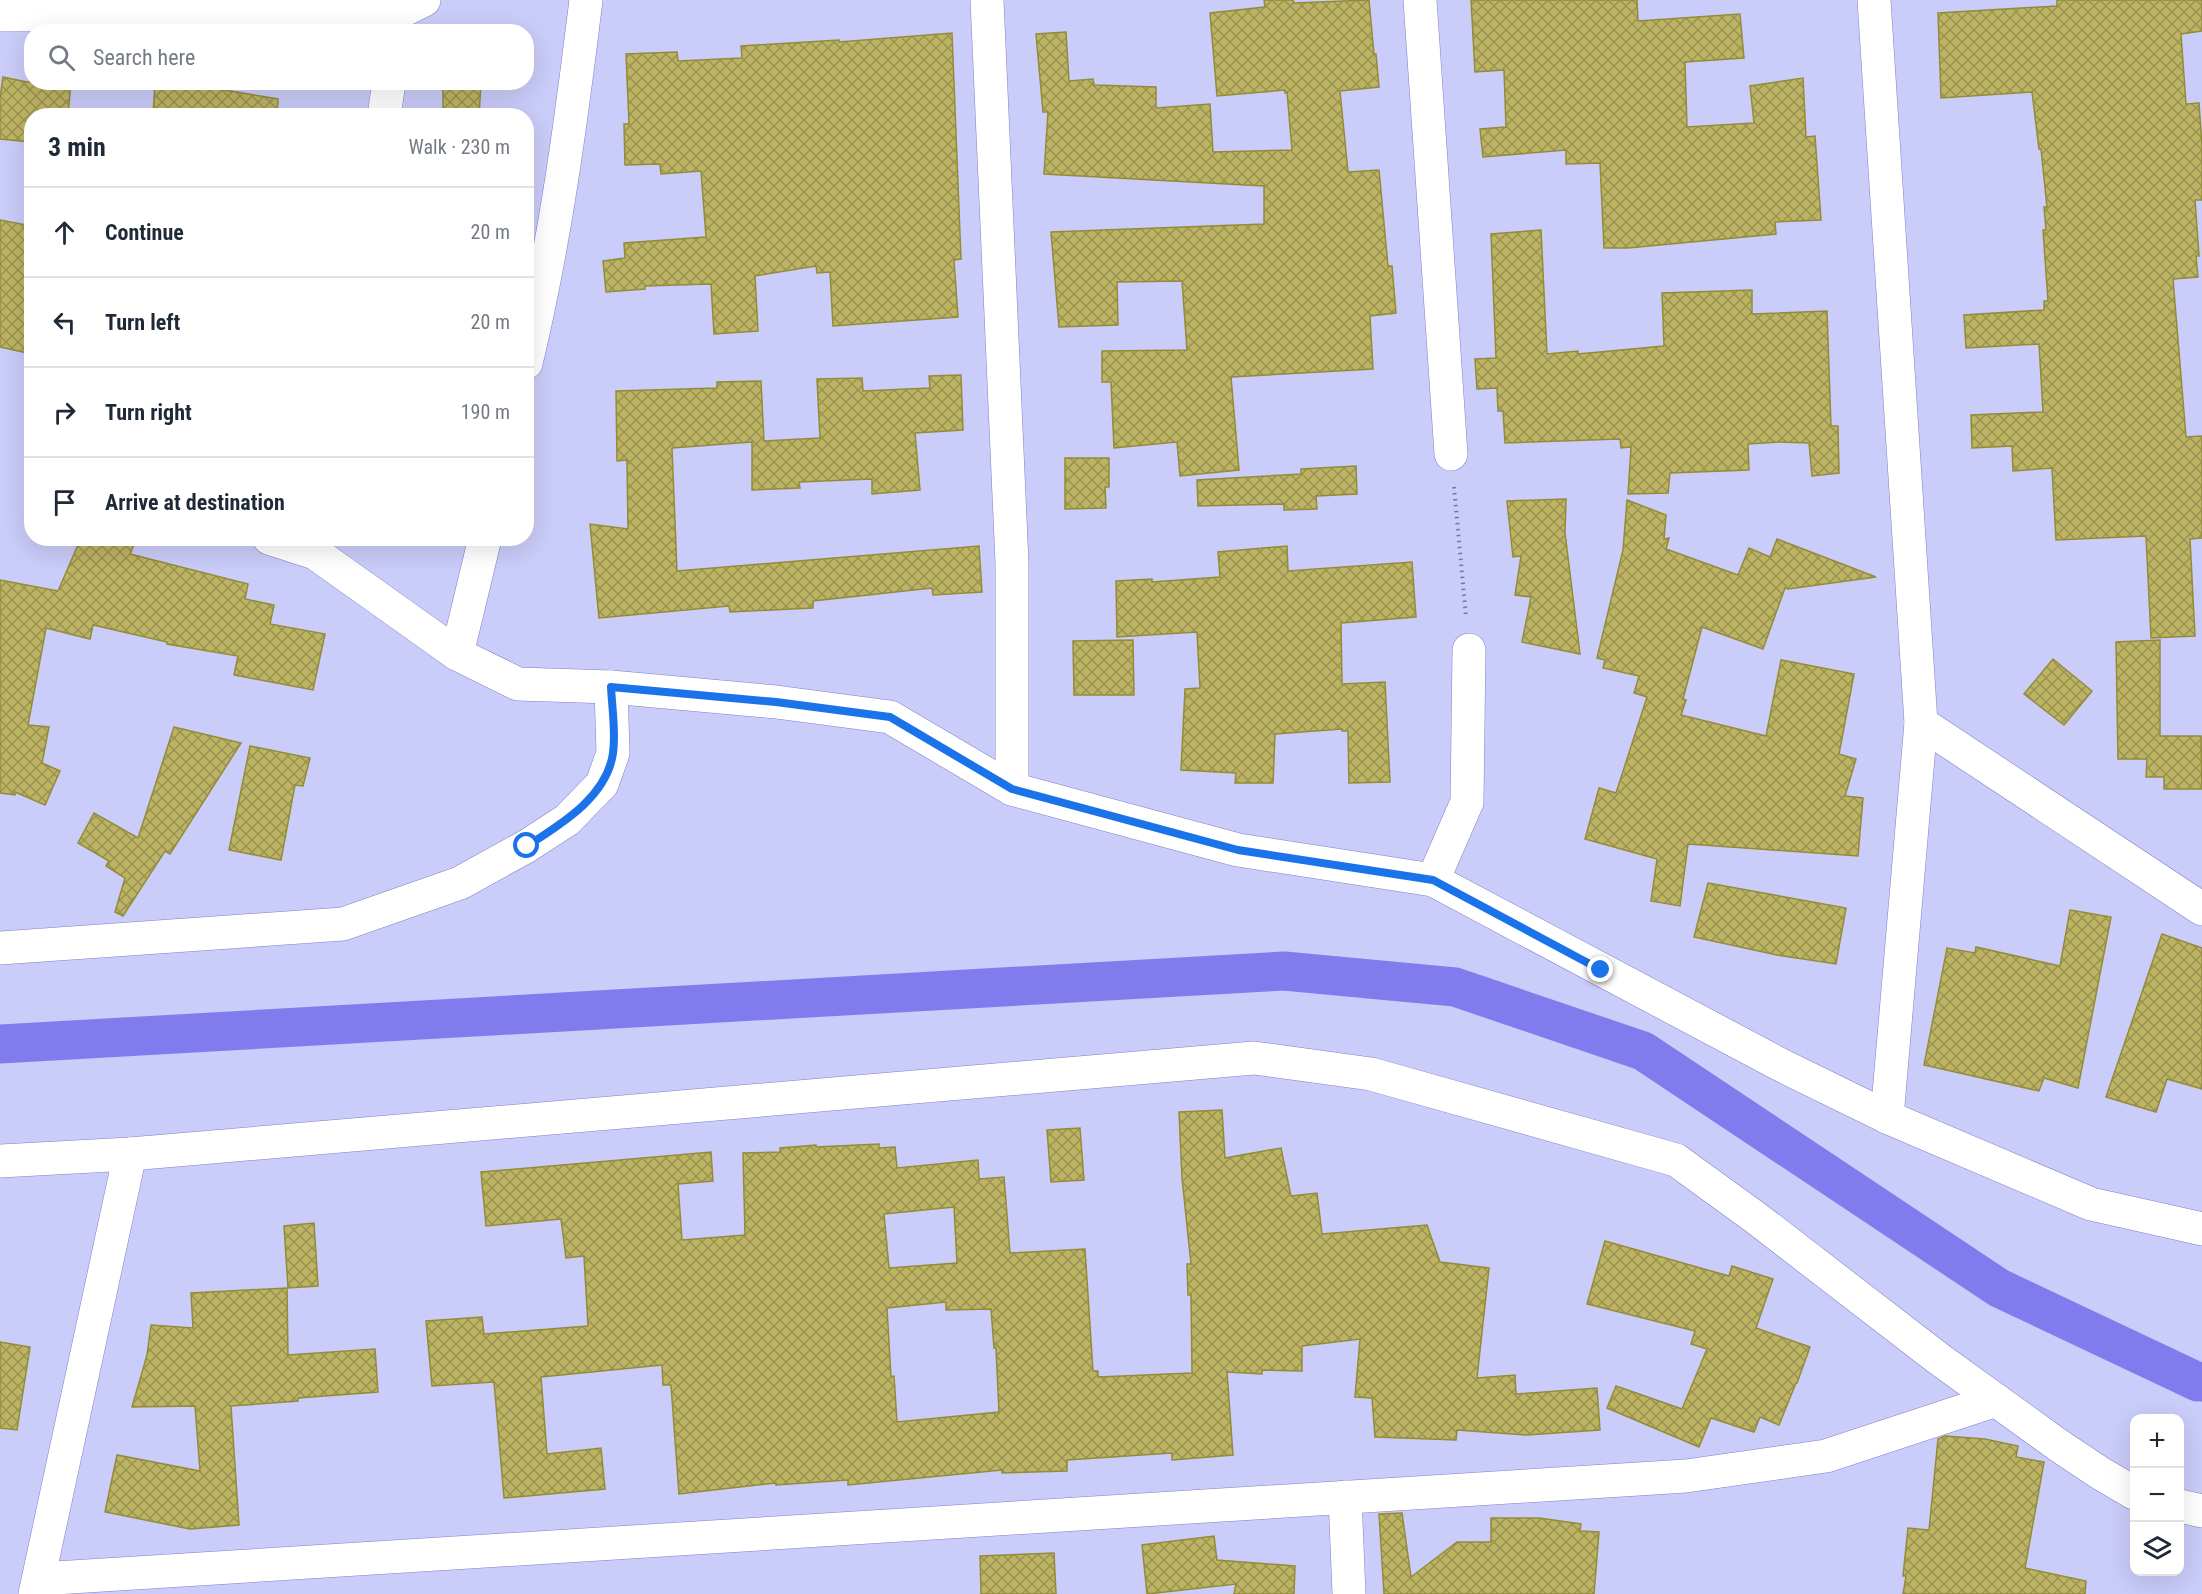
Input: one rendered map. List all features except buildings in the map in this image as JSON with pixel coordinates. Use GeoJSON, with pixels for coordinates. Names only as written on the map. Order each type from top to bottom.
{"type":"FeatureCollection","features":[{"type":"Feature","properties":{"kind":"street"},"geometry":{"type":"LineString","coordinates":[[534,329],[566,161],[586,0]]}},
{"type":"Feature","properties":{"kind":"street"},"geometry":{"type":"LineString","coordinates":[[987,0],[1012,563],[1012,789]]}},
{"type":"Feature","properties":{"kind":"street"},"geometry":{"type":"LineString","coordinates":[[1420,0],[1450,454]]}},
{"type":"Feature","properties":{"kind":"street"},"geometry":{"type":"LineString","coordinates":[[1874,0],[1921,723],[1887,1117]]}},
{"type":"Feature","properties":{"kind":"street"},"geometry":{"type":"LineString","coordinates":[[0,15],[406,15]]}},
{"type":"Feature","properties":{"kind":"street"},"geometry":{"type":"LineString","coordinates":[[385,108],[388,90]]}},
{"type":"Feature","properties":{"kind":"street"},"geometry":{"type":"LineString","coordinates":[[294,546],[315,553],[457,654],[518,684],[611,687],[776,702],[890,717],[1012,789],[1238,850],[1433,880],[1779,1064],[1887,1117],[2091,1204],[2202,1229]]}},
{"type":"Feature","properties":{"kind":"street"},"geometry":{"type":"LineString","coordinates":[[457,654],[483,546]]}},
{"type":"Feature","properties":{"kind":"street"},"geometry":{"type":"LineString","coordinates":[[1433,880],[1467,802],[1469,650]]}},
{"type":"Feature","properties":{"kind":"street"},"geometry":{"type":"LineString","coordinates":[[0,948],[343,924],[460,883],[527,846],[567,820],[603,784],[613,753],[611,687]]}},
{"type":"Feature","properties":{"kind":"street"},"geometry":{"type":"LineString","coordinates":[[1921,723],[2202,909]]}},
{"type":"Feature","properties":{"kind":"street"},"geometry":{"type":"LineString","coordinates":[[0,1161],[130,1154],[1254,1058],[1371,1074],[1676,1160],[1996,1400],[2100,1473],[2130,1491]]}},
{"type":"Feature","properties":{"kind":"street"},"geometry":{"type":"LineString","coordinates":[[130,1154],[37,1587],[1345,1497],[1686,1476],[1826,1456],[1996,1400]]}},
{"type":"Feature","properties":{"kind":"street"},"geometry":{"type":"LineString","coordinates":[[1345,1497],[1349,1594]]}},
{"type":"Feature","properties":{"kind":"street"},"geometry":{"type":"LineString","coordinates":[[2184,1507],[2202,1511]]}},
{"type":"Feature","properties":{"kind":"path"},"geometry":{"type":"LineString","coordinates":[[1450,454],[1469,650]]}},
{"type":"Feature","properties":{"kind":"waterway"},"geometry":{"type":"LineString","coordinates":[[0,1044],[1284,971],[1455,987],[1643,1051],[1999,1288],[2202,1382]]}},
{"type":"Feature","properties":{"kind":"route"},"geometry":{"type":"LineString","coordinates":[[527,846],[567,820],[603,784],[613,753],[611,687],[776,702],[890,717],[1012,789],[1238,850],[1433,880],[1601,970]]}}]}
